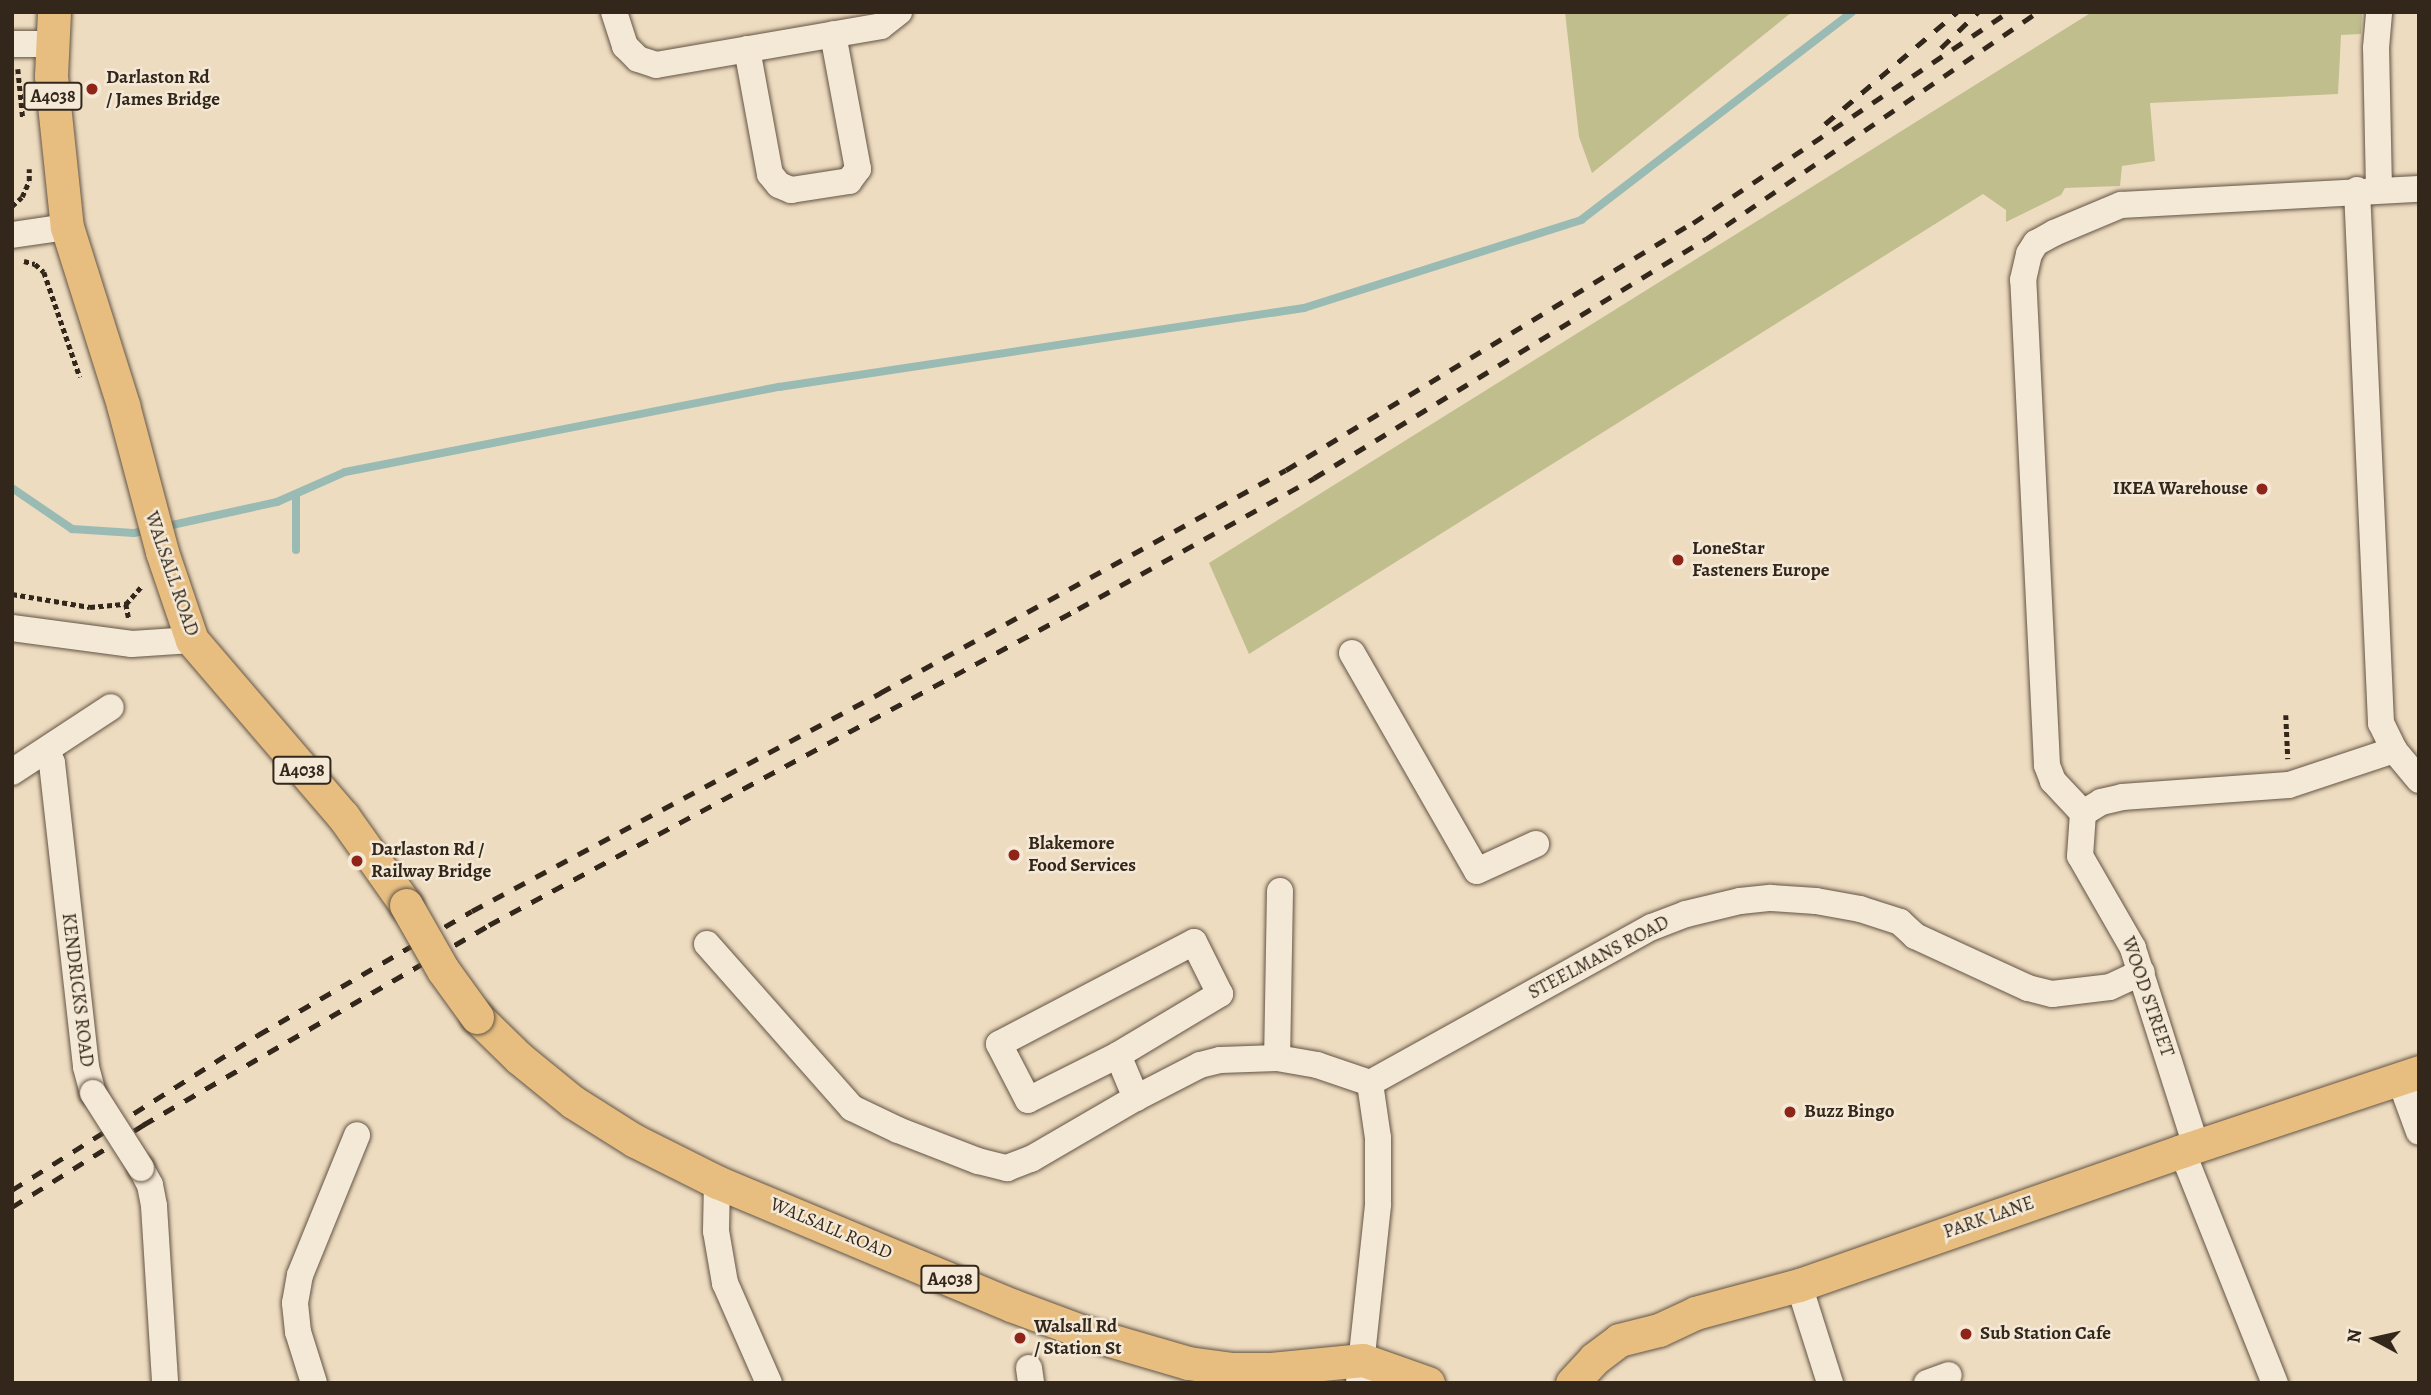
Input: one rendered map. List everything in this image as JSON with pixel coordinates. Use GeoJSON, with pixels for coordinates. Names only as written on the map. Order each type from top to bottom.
{"type":"FeatureCollection","features":[{"type":"Feature","properties":{"kind":"main road","name":"WALSALL ROAD"},"geometry":{"type":"LineString","coordinates":[[52,28],[60,180],[67,227],[123,405],[144,493],[192,640],[343,816],[406,905],[443,970],[477,1017],[519,1058],[573,1102],[635,1141],[717,1182],[1011,1305],[1141,1352],[1231,1370],[1361,1371],[1428,1383]]}},
{"type":"Feature","properties":{"kind":"main road","name":"PARK LANE"},"geometry":{"type":"LineString","coordinates":[[1572,1383],[1594,1359],[1619,1340],[1659,1330],[1695,1313],[1799,1285],[2189,1148],[2409,1076]]}},
{"type":"Feature","properties":{"kind":"street"},"geometry":{"type":"LineString","coordinates":[[614,12],[625,46],[638,59],[656,65],[881,26],[899,12]]}},
{"type":"Feature","properties":{"kind":"street"},"geometry":{"type":"LineString","coordinates":[[2379,12],[2368,190],[2381,723],[2394,750],[2417,775]]}},
{"type":"Feature","properties":{"kind":"street"},"geometry":{"type":"LineString","coordinates":[[14,44],[52,28]]}},
{"type":"Feature","properties":{"kind":"street"},"geometry":{"type":"LineString","coordinates":[[747,49],[770,174],[779,185],[791,190],[849,181],[858,169],[833,34]]}},
{"type":"Feature","properties":{"kind":"street"},"geometry":{"type":"LineString","coordinates":[[2394,750],[2288,785],[2122,797],[2101,802],[2083,813],[2053,781],[2047,765],[2023,280],[2029,254],[2036,243],[2121,205],[2419,188]]}},
{"type":"Feature","properties":{"kind":"street"},"geometry":{"type":"LineString","coordinates":[[14,248],[67,227]]}},
{"type":"Feature","properties":{"kind":"street"},"geometry":{"type":"LineString","coordinates":[[12,628],[132,644],[192,640]]}},
{"type":"Feature","properties":{"kind":"street"},"geometry":{"type":"LineString","coordinates":[[1352,653],[1477,871],[1536,844]]}},
{"type":"Feature","properties":{"kind":"street"},"geometry":{"type":"LineString","coordinates":[[12,772],[111,707]]}},
{"type":"Feature","properties":{"kind":"street","name":"KENDRICKS ROAD"},"geometry":{"type":"LineString","coordinates":[[47,750],[52,763],[86,1068],[93,1093],[150,1185],[154,1206],[165,1383]]}},
{"type":"Feature","properties":{"kind":"street","name":"WOOD STREET"},"geometry":{"type":"LineString","coordinates":[[2083,813],[2080,830],[2081,856],[2121,925],[2142,972],[2189,1148],[2275,1383]]}},
{"type":"Feature","properties":{"kind":"street"},"geometry":{"type":"LineString","coordinates":[[1277,1058],[1280,891]]}},
{"type":"Feature","properties":{"kind":"street","name":"STEELMANS ROAD"},"geometry":{"type":"LineString","coordinates":[[1370,1083],[1614,946],[1686,914],[1716,905],[1772,898],[1816,901],[1860,909],[1900,922],[1915,936],[2028,988],[2052,994],[2110,987],[2142,972]]}},
{"type":"Feature","properties":{"kind":"street"},"geometry":{"type":"LineString","coordinates":[[1194,942],[1220,994],[1118,1055],[1028,1100],[999,1044],[1194,942]]}},
{"type":"Feature","properties":{"kind":"street"},"geometry":{"type":"LineString","coordinates":[[707,944],[852,1108],[898,1130],[978,1161],[1007,1168],[1031,1159],[1136,1098],[1200,1065],[1220,1060],[1277,1058],[1317,1065],[1370,1083],[1378,1138],[1378,1204],[1361,1371]]}},
{"type":"Feature","properties":{"kind":"street"},"geometry":{"type":"LineString","coordinates":[[1118,1055],[1136,1098]]}},
{"type":"Feature","properties":{"kind":"street"},"geometry":{"type":"LineString","coordinates":[[2409,1076],[2419,1132]]}},
{"type":"Feature","properties":{"kind":"street"},"geometry":{"type":"LineString","coordinates":[[314,1383],[298,1332],[295,1303],[300,1275],[357,1135]]}},
{"type":"Feature","properties":{"kind":"street"},"geometry":{"type":"LineString","coordinates":[[717,1182],[716,1231],[725,1283],[769,1383]]}},
{"type":"Feature","properties":{"kind":"street"},"geometry":{"type":"LineString","coordinates":[[1799,1285],[1830,1383]]}},
{"type":"Feature","properties":{"kind":"path"},"geometry":{"type":"LineString","coordinates":[[14,44],[25,130]]}},
{"type":"Feature","properties":{"kind":"path"},"geometry":{"type":"LineString","coordinates":[[12,206],[22,197],[29,181],[28,156]]}},
{"type":"Feature","properties":{"kind":"path"},"geometry":{"type":"LineString","coordinates":[[14,248],[44,272],[83,385]]}},
{"type":"Feature","properties":{"kind":"path"},"geometry":{"type":"LineString","coordinates":[[12,594],[90,607],[126,604],[141,590],[142,579]]}},
{"type":"Feature","properties":{"kind":"path"},"geometry":{"type":"LineString","coordinates":[[2286,715],[2287,728]]}},
{"type":"Feature","properties":{"kind":"shaded area"},"geometry":{"type":"Polygon","coordinates":[[[1565,12],[1792,12],[1592,173],[1579,137],[1565,12]]]}},
{"type":"Feature","properties":{"kind":"shaded area"},"geometry":{"type":"Polygon","coordinates":[[[2092,12],[2362,12],[2361,34],[2341,35],[2338,94],[2150,103],[2155,161],[2122,166],[2120,186],[2065,188],[2061,195],[2006,222],[2006,210],[1983,194],[1249,654],[1209,563],[2092,12]]]}},
{"type":"Feature","properties":{"kind":"waterway"},"geometry":{"type":"LineString","coordinates":[[163,527],[277,502],[345,472],[779,387],[1304,308],[1581,220],[1852,12]]}},
{"type":"Feature","properties":{"kind":"waterway"},"geometry":{"type":"LineString","coordinates":[[12,488],[72,529],[134,533],[150,530]]}},
{"type":"Feature","properties":{"kind":"waterway"},"geometry":{"type":"LineString","coordinates":[[296,494],[296,550]]}},
{"type":"Feature","properties":{"kind":"railway"},"geometry":{"type":"LineString","coordinates":[[1825,124],[1957,12]]}},
{"type":"Feature","properties":{"kind":"railway"},"geometry":{"type":"LineString","coordinates":[[1941,48],[1978,12]]}},
{"type":"Feature","properties":{"kind":"railway"},"geometry":{"type":"LineString","coordinates":[[12,1190],[258,1035],[472,911],[880,693],[1286,470],[1693,223],[2008,12]]}},
{"type":"Feature","properties":{"kind":"railway"},"geometry":{"type":"LineString","coordinates":[[12,1207],[143,1125],[489,925],[1078,609],[1314,478],[1706,239],[2037,12]]}},
{"type":"Feature","properties":{"kind":"place","name":"Darlaston Rd / James Bridge"},"geometry":{"type":"Point","coordinates":[92,89]}},
{"type":"Feature","properties":{"kind":"place","name":"IKEA Warehouse"},"geometry":{"type":"Point","coordinates":[2262,489]}},
{"type":"Feature","properties":{"kind":"place","name":"LoneStar Fasteners Europe"},"geometry":{"type":"Point","coordinates":[1678,560]}},
{"type":"Feature","properties":{"kind":"place","name":"Blakemore Food Services"},"geometry":{"type":"Point","coordinates":[1014,855]}},
{"type":"Feature","properties":{"kind":"place","name":"Darlaston Rd / Railway Bridge"},"geometry":{"type":"Point","coordinates":[357,861]}},
{"type":"Feature","properties":{"kind":"place","name":"Buzz Bingo"},"geometry":{"type":"Point","coordinates":[1790,1112]}},
{"type":"Feature","properties":{"kind":"place","name":"Sub Station Cafe"},"geometry":{"type":"Point","coordinates":[1966,1334]}},
{"type":"Feature","properties":{"kind":"place","name":"Walsall Rd / Station St"},"geometry":{"type":"Point","coordinates":[1020,1338]}}]}
